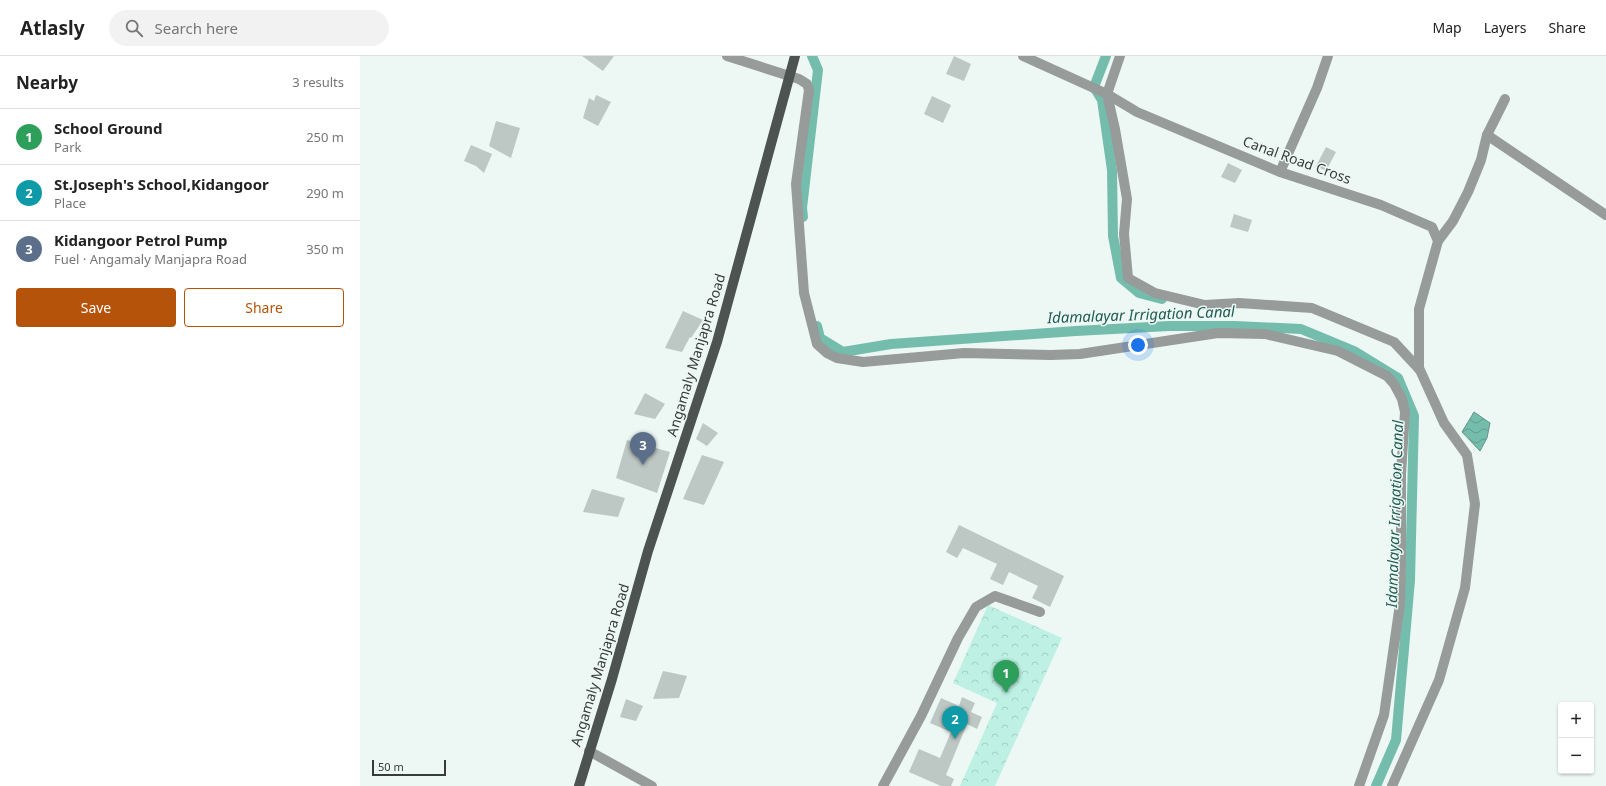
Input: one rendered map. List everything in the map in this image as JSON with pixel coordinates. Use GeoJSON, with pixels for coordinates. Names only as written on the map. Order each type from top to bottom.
{"type":"FeatureCollection","features":[{"type":"Feature","properties":{"kind":"main road","name":"Angamaly Manjapra Road"},"geometry":{"type":"LineString","coordinates":[[578,786],[612,679],[648,551],[717,342],[795,56]]}},
{"type":"Feature","properties":{"kind":"street"},"geometry":{"type":"LineString","coordinates":[[727,56],[790,73],[807,84],[809,90],[796,184],[804,293],[818,344],[827,353],[837,358],[863,362],[964,353],[1051,355],[1107,350],[1218,333],[1265,334],[1338,351],[1387,376],[1394,384],[1402,399],[1405,412],[1401,474],[1400,604],[1384,715],[1359,786]]}},
{"type":"Feature","properties":{"kind":"street","name":"Canal Road Cross"},"geometry":{"type":"LineString","coordinates":[[1023,56],[1106,94],[1137,112],[1280,172],[1381,205],[1432,227],[1438,241]]}},
{"type":"Feature","properties":{"kind":"street"},"geometry":{"type":"LineString","coordinates":[[1120,56],[1106,94],[1115,129],[1126,199],[1124,234],[1128,278],[1155,292],[1205,306],[1239,303],[1312,308],[1394,342],[1419,369],[1444,423],[1467,455],[1475,504],[1465,588],[1438,680],[1392,786]]}},
{"type":"Feature","properties":{"kind":"street"},"geometry":{"type":"LineString","coordinates":[[1280,172],[1317,88],[1328,56]]}},
{"type":"Feature","properties":{"kind":"street"},"geometry":{"type":"LineString","coordinates":[[1419,369],[1419,309],[1438,241],[1453,221],[1468,192],[1482,160],[1487,135],[1505,99]]}},
{"type":"Feature","properties":{"kind":"street"},"geometry":{"type":"LineString","coordinates":[[1487,135],[1605,213]]}},
{"type":"Feature","properties":{"kind":"street"},"geometry":{"type":"LineString","coordinates":[[883,786],[922,716],[958,638],[976,607],[995,596],[1040,612]]}},
{"type":"Feature","properties":{"kind":"street"},"geometry":{"type":"LineString","coordinates":[[589,751],[652,786]]}},
{"type":"Feature","properties":{"kind":"green space"},"geometry":{"type":"Polygon","coordinates":[[[988,605],[1062,638],[995,786],[960,786],[997,703],[953,683],[988,605]]]}},
{"type":"Feature","properties":{"kind":"water"},"geometry":{"type":"Polygon","coordinates":[[[1474,412],[1490,423],[1487,438],[1480,451],[1462,432],[1474,412]]]}},
{"type":"Feature","properties":{"kind":"building"},"geometry":{"type":"Polygon","coordinates":[[[582,56],[614,56],[603,71],[582,56]]]}},
{"type":"Feature","properties":{"kind":"building"},"geometry":{"type":"Polygon","coordinates":[[[954,56],[971,64],[964,81],[946,74],[954,56]]]}},
{"type":"Feature","properties":{"kind":"building"},"geometry":{"type":"Polygon","coordinates":[[[596,95],[611,102],[598,126],[583,118],[589,98],[594,101],[596,95]]]}},
{"type":"Feature","properties":{"kind":"building"},"geometry":{"type":"Polygon","coordinates":[[[932,96],[951,105],[943,123],[924,114],[932,96]]]}},
{"type":"Feature","properties":{"kind":"building"},"geometry":{"type":"Polygon","coordinates":[[[496,121],[520,128],[511,158],[489,146],[496,121]]]}},
{"type":"Feature","properties":{"kind":"building"},"geometry":{"type":"Polygon","coordinates":[[[471,145],[492,154],[484,173],[476,166],[464,161],[471,145]]]}},
{"type":"Feature","properties":{"kind":"building"},"geometry":{"type":"Polygon","coordinates":[[[1326,147],[1336,152],[1326,171],[1316,166],[1326,147]]]}},
{"type":"Feature","properties":{"kind":"building"},"geometry":{"type":"Polygon","coordinates":[[[1228,163],[1242,170],[1235,183],[1221,177],[1228,163]]]}},
{"type":"Feature","properties":{"kind":"building"},"geometry":{"type":"Polygon","coordinates":[[[1234,214],[1252,220],[1248,232],[1230,227],[1234,214]]]}},
{"type":"Feature","properties":{"kind":"building"},"geometry":{"type":"Polygon","coordinates":[[[683,311],[703,320],[691,338],[690,337],[682,352],[665,348],[683,311]]]}},
{"type":"Feature","properties":{"kind":"building"},"geometry":{"type":"Polygon","coordinates":[[[645,393],[665,404],[655,419],[634,414],[645,393]]]}},
{"type":"Feature","properties":{"kind":"building"},"geometry":{"type":"Polygon","coordinates":[[[703,423],[718,433],[707,446],[696,439],[703,423]]]}},
{"type":"Feature","properties":{"kind":"building"},"geometry":{"type":"Polygon","coordinates":[[[627,440],[670,452],[657,493],[616,478],[627,440]]]}},
{"type":"Feature","properties":{"kind":"building"},"geometry":{"type":"Polygon","coordinates":[[[702,455],[724,462],[704,505],[683,499],[702,455]]]}},
{"type":"Feature","properties":{"kind":"building"},"geometry":{"type":"Polygon","coordinates":[[[592,489],[625,498],[618,517],[583,512],[592,489]]]}},
{"type":"Feature","properties":{"kind":"building"},"geometry":{"type":"Polygon","coordinates":[[[959,525],[1064,576],[1050,607],[1032,598],[1038,586],[1009,572],[1003,585],[990,579],[997,564],[963,548],[957,558],[946,552],[959,525]]]}},
{"type":"Feature","properties":{"kind":"building"},"geometry":{"type":"Polygon","coordinates":[[[663,671],[687,676],[679,698],[653,699],[663,671]]]}},
{"type":"Feature","properties":{"kind":"building"},"geometry":{"type":"Polygon","coordinates":[[[962,697],[975,703],[971,712],[982,717],[977,729],[967,724],[946,775],[954,779],[951,786],[941,786],[909,772],[919,749],[940,758],[951,732],[930,723],[941,698],[959,706],[962,697]]]}},
{"type":"Feature","properties":{"kind":"building"},"geometry":{"type":"Polygon","coordinates":[[[626,699],[643,706],[636,721],[620,717],[626,699]]]}},
{"type":"Feature","properties":{"kind":"waterway","name":"Idamalayar Irrigation Canal"},"geometry":{"type":"LineString","coordinates":[[803,217],[802,208],[818,70],[812,56]]}},
{"type":"Feature","properties":{"kind":"waterway"},"geometry":{"type":"LineString","coordinates":[[1106,56],[1094,87],[1102,100],[1112,170],[1113,236],[1121,278],[1139,293],[1162,299]]}},
{"type":"Feature","properties":{"kind":"waterway","name":"Idamalayar Irrigation Canal"},"geometry":{"type":"LineString","coordinates":[[817,326],[820,338],[843,352],[891,344],[1169,326],[1235,326],[1301,329],[1354,351],[1398,378],[1414,416],[1410,580],[1396,740],[1376,786]]}},
{"type":"Feature","properties":{"kind":"place","name":"Kidangoor Petrol Pump"},"geometry":{"type":"Point","coordinates":[643,465]}},
{"type":"Feature","properties":{"kind":"place","name":"School Ground"},"geometry":{"type":"Point","coordinates":[1006,693]}},
{"type":"Feature","properties":{"kind":"place","name":"St.Joseph's School,Kidangoor"},"geometry":{"type":"Point","coordinates":[955,739]}}]}
